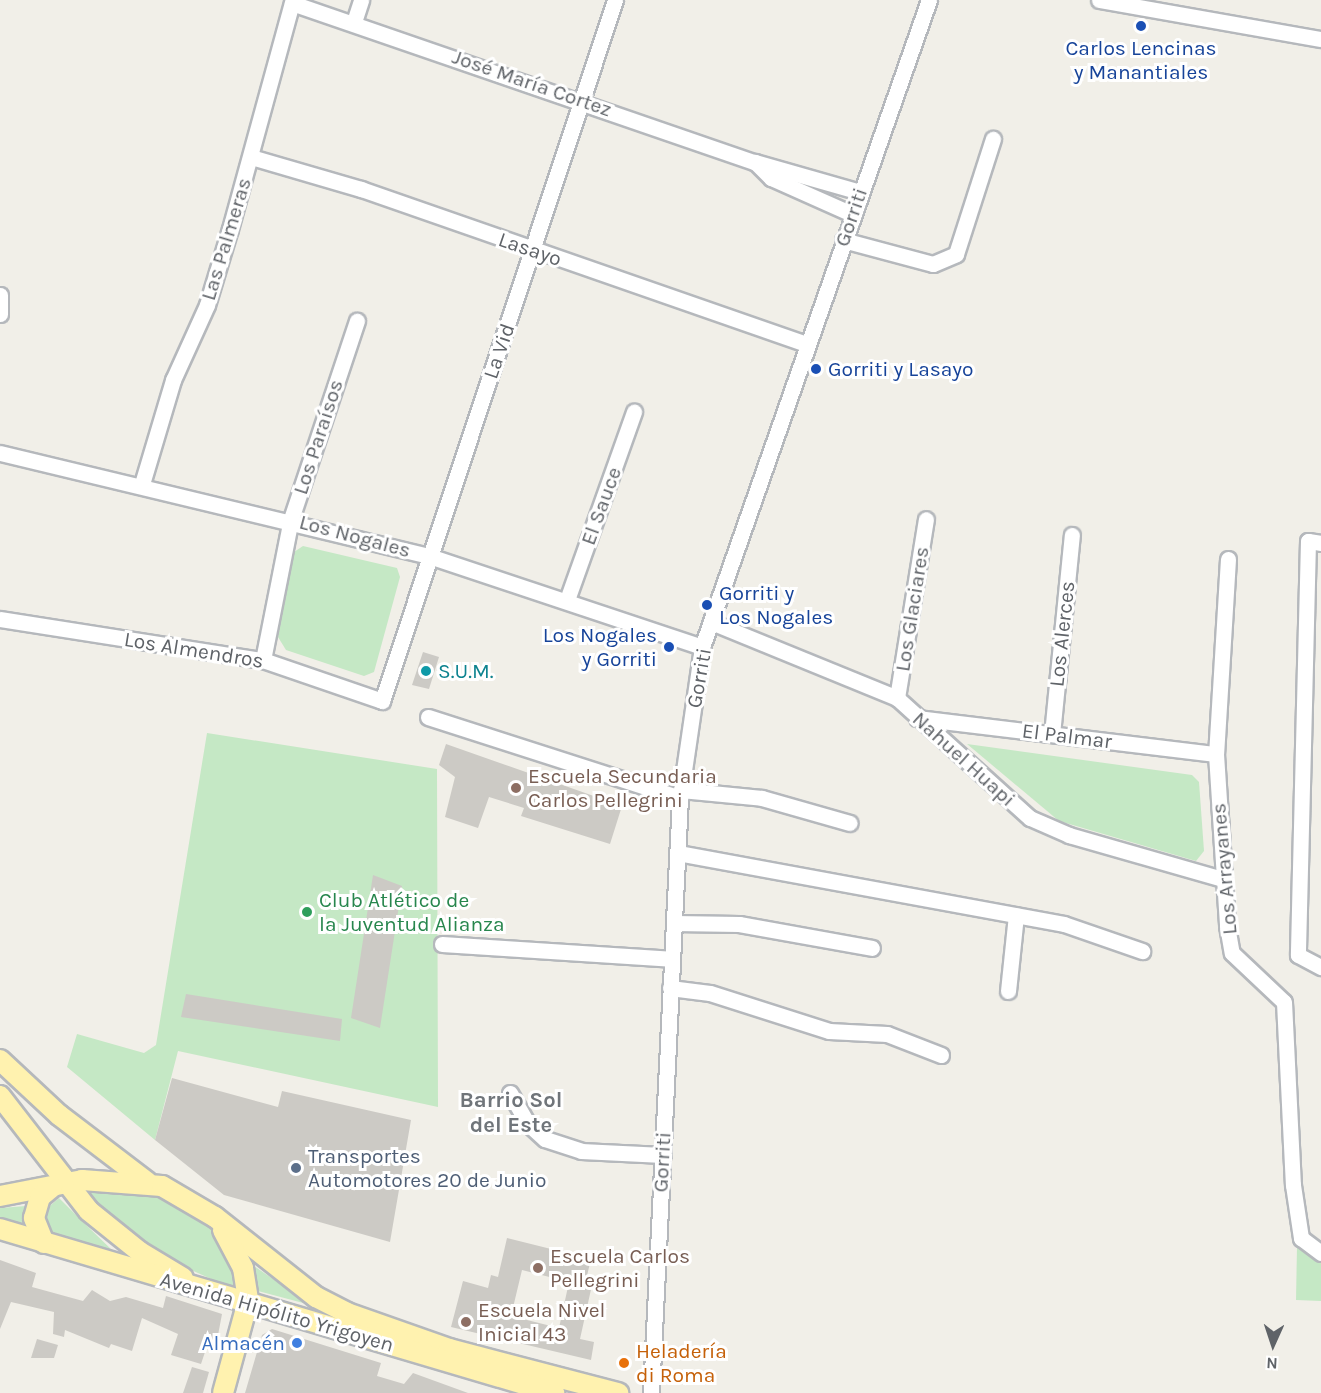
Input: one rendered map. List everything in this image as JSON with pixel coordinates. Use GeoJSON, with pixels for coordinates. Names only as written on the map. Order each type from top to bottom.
{"type":"FeatureCollection","features":[{"type":"Feature","properties":{"kind":"main road"},"geometry":{"type":"LineString","coordinates":[[0,1060],[59,1115],[147,1182]]}},
{"type":"Feature","properties":{"kind":"main road"},"geometry":{"type":"LineString","coordinates":[[0,1096],[58,1186],[140,1252],[218,1293],[244,1323]]}},
{"type":"Feature","properties":{"kind":"main road","name":"Avenida Hipólito Yrigoyen"},"geometry":{"type":"LineString","coordinates":[[0,1196],[58,1186],[147,1182],[215,1217],[316,1297],[347,1313],[522,1382],[618,1393]]}},
{"type":"Feature","properties":{"kind":"main road"},"geometry":{"type":"LineString","coordinates":[[44,1243],[34,1218],[40,1197],[58,1186]]}},
{"type":"Feature","properties":{"kind":"main road"},"geometry":{"type":"LineString","coordinates":[[215,1217],[238,1255],[248,1301],[244,1323],[223,1393]]}},
{"type":"Feature","properties":{"kind":"main road","name":"Avenida Hipólito Yrigoyen"},"geometry":{"type":"LineString","coordinates":[[0,1229],[288,1312],[555,1393]]}},
{"type":"Feature","properties":{"kind":"main road"},"geometry":{"type":"LineString","coordinates":[[244,1323],[288,1312]]}},
{"type":"Feature","properties":{"kind":"street"},"geometry":{"type":"LineString","coordinates":[[354,22],[361,0]]}},
{"type":"Feature","properties":{"kind":"street","name":"La Vid"},"geometry":{"type":"LineString","coordinates":[[382,701],[615,0]]}},
{"type":"Feature","properties":{"kind":"street","name":"Gorriti"},"geometry":{"type":"LineString","coordinates":[[651,1393],[681,794],[702,647],[852,213],[929,0]]}},
{"type":"Feature","properties":{"kind":"street"},"geometry":{"type":"LineString","coordinates":[[1100,0],[1168,8],[1321,39]]}},
{"type":"Feature","properties":{"kind":"street","name":"Las Palmeras"},"geometry":{"type":"LineString","coordinates":[[142,484],[173,380],[207,305],[251,157],[288,11],[292,3],[307,6]]}},
{"type":"Feature","properties":{"kind":"street","name":"José María Cortez"},"geometry":{"type":"LineString","coordinates":[[307,6],[582,99],[755,162],[860,192]]}},
{"type":"Feature","properties":{"kind":"street"},"geometry":{"type":"LineString","coordinates":[[843,240],[933,264],[956,254],[993,139]]}},
{"type":"Feature","properties":{"kind":"street","name":"Lasayo"},"geometry":{"type":"LineString","coordinates":[[251,157],[361,189],[807,344]]}},
{"type":"Feature","properties":{"kind":"street","name":"José María Cortez"},"geometry":{"type":"LineString","coordinates":[[755,162],[771,178],[852,213]]}},
{"type":"Feature","properties":{"kind":"street"},"geometry":{"type":"LineString","coordinates":[[0,314],[2,295]]}},
{"type":"Feature","properties":{"kind":"street","name":"Los Paraísos"},"geometry":{"type":"LineString","coordinates":[[263,660],[291,519],[357,321]]}},
{"type":"Feature","properties":{"kind":"street","name":"El Sauce"},"geometry":{"type":"LineString","coordinates":[[567,600],[634,412]]}},
{"type":"Feature","properties":{"kind":"street","name":"Los Nogales"},"geometry":{"type":"LineString","coordinates":[[0,453],[291,519],[429,556],[567,600],[702,647]]}},
{"type":"Feature","properties":{"kind":"street","name":"Los Glaciares"},"geometry":{"type":"LineString","coordinates":[[897,698],[926,519]]}},
{"type":"Feature","properties":{"kind":"street","name":"Los Alerces"},"geometry":{"type":"LineString","coordinates":[[1052,734],[1072,535]]}},
{"type":"Feature","properties":{"kind":"street"},"geometry":{"type":"LineString","coordinates":[[1321,543],[1308,541],[1298,955],[1321,967]]}},
{"type":"Feature","properties":{"kind":"street","name":"Los Arrayanes"},"geometry":{"type":"LineString","coordinates":[[1228,559],[1216,754],[1222,879],[1232,953],[1284,1002],[1287,1013],[1293,1185],[1301,1238],[1321,1253]]}},
{"type":"Feature","properties":{"kind":"street","name":"Los Almendros"},"geometry":{"type":"LineString","coordinates":[[0,619],[263,660],[382,701]]}},
{"type":"Feature","properties":{"kind":"street","name":"Nahuel Huapi"},"geometry":{"type":"LineString","coordinates":[[711,622],[897,698],[1030,818],[1069,835],[1222,879]]}},
{"type":"Feature","properties":{"kind":"street"},"geometry":{"type":"LineString","coordinates":[[428,717],[681,794],[762,798],[850,823]]}},
{"type":"Feature","properties":{"kind":"street","name":"El Palmar"},"geometry":{"type":"LineString","coordinates":[[917,718],[1216,754]]}},
{"type":"Feature","properties":{"kind":"street"},"geometry":{"type":"LineString","coordinates":[[678,853],[1016,915],[1142,951]]}},
{"type":"Feature","properties":{"kind":"street"},"geometry":{"type":"LineString","coordinates":[[1008,991],[1016,915]]}},
{"type":"Feature","properties":{"kind":"street"},"geometry":{"type":"LineString","coordinates":[[674,923],[739,924],[872,948]]}},
{"type":"Feature","properties":{"kind":"street"},"geometry":{"type":"LineString","coordinates":[[442,944],[671,959]]}},
{"type":"Feature","properties":{"kind":"street"},"geometry":{"type":"LineString","coordinates":[[670,988],[710,993],[829,1031],[887,1034],[941,1055]]}},
{"type":"Feature","properties":{"kind":"street"},"geometry":{"type":"LineString","coordinates":[[510,1092],[527,1123],[545,1139],[581,1151],[663,1155]]}},
{"type":"Feature","properties":{"kind":"green space"},"geometry":{"type":"Polygon","coordinates":[[[303,546],[397,568],[400,577],[374,672],[364,676],[286,650],[278,637],[294,552],[303,546]]]}},
{"type":"Feature","properties":{"kind":"green space","name":"Club Atlético de la Juventud Alianza"},"geometry":{"type":"Polygon","coordinates":[[[207,733],[437,769],[438,1107],[178,1051],[155,1140],[67,1067],[77,1034],[144,1053],[156,1045],[207,733]]]}},
{"type":"Feature","properties":{"kind":"green space"},"geometry":{"type":"Polygon","coordinates":[[[967,744],[1192,775],[1199,782],[1204,851],[1196,861],[1059,821],[967,744]]]}},
{"type":"Feature","properties":{"kind":"green space"},"geometry":{"type":"Polygon","coordinates":[[[136,1190],[178,1205],[210,1228],[234,1264],[238,1291],[160,1256],[82,1191],[136,1190]]]}},
{"type":"Feature","properties":{"kind":"green space"},"geometry":{"type":"Polygon","coordinates":[[[59,1198],[114,1252],[66,1241],[46,1229],[44,1211],[59,1198]]]}},
{"type":"Feature","properties":{"kind":"green space"},"geometry":{"type":"Polygon","coordinates":[[[26,1206],[25,1227],[0,1217],[0,1208],[26,1206]]]}},
{"type":"Feature","properties":{"kind":"green space"},"geometry":{"type":"Polygon","coordinates":[[[1306,1245],[1321,1261],[1321,1301],[1296,1300],[1297,1247],[1306,1245]]]}},
{"type":"Feature","properties":{"kind":"green space"},"geometry":{"type":"Polygon","coordinates":[[[254,1266],[308,1303],[258,1291],[254,1266]]]}},
{"type":"Feature","properties":{"kind":"building","name":"S.U.M."},"geometry":{"type":"Polygon","coordinates":[[[423,652],[439,657],[429,689],[412,685],[423,652]]]}},
{"type":"Feature","properties":{"kind":"building"},"geometry":{"type":"Polygon","coordinates":[[[446,744],[622,806],[610,844],[521,816],[524,808],[489,797],[478,828],[445,817],[455,777],[439,765],[446,744]]]}},
{"type":"Feature","properties":{"kind":"building"},"geometry":{"type":"Polygon","coordinates":[[[373,875],[402,886],[380,1028],[351,1018],[373,875]]]}},
{"type":"Feature","properties":{"kind":"building"},"geometry":{"type":"Polygon","coordinates":[[[186,994],[342,1019],[340,1041],[181,1017],[186,994]]]}},
{"type":"Feature","properties":{"kind":"building","name":"Transportes Automotores 20 de Junio"},"geometry":{"type":"Polygon","coordinates":[[[172,1078],[278,1107],[282,1091],[411,1120],[390,1242],[224,1195],[155,1140],[172,1078]]]}},
{"type":"Feature","properties":{"kind":"building"},"geometry":{"type":"Polygon","coordinates":[[[507,1238],[591,1259],[585,1284],[592,1285],[580,1339],[594,1342],[591,1360],[451,1327],[463,1281],[488,1288],[491,1275],[498,1277],[507,1238]],[[522,1270],[511,1316],[559,1328],[569,1282],[522,1270]]]}},
{"type":"Feature","properties":{"kind":"building"},"geometry":{"type":"Polygon","coordinates":[[[0,1260],[36,1273],[32,1287],[83,1301],[92,1290],[110,1301],[126,1297],[163,1308],[166,1296],[222,1314],[215,1351],[206,1349],[201,1364],[171,1355],[178,1334],[142,1318],[132,1351],[111,1344],[109,1348],[65,1330],[64,1337],[53,1334],[54,1312],[11,1302],[0,1329],[0,1260]]]}},
{"type":"Feature","properties":{"kind":"building"},"geometry":{"type":"Polygon","coordinates":[[[272,1329],[381,1363],[377,1376],[404,1384],[413,1373],[468,1393],[245,1393],[262,1335],[272,1329]]]}},
{"type":"Feature","properties":{"kind":"building"},"geometry":{"type":"Polygon","coordinates":[[[37,1339],[58,1345],[54,1358],[31,1358],[37,1339]]]}},
{"type":"Feature","properties":{"kind":"building"},"geometry":{"type":"Polygon","coordinates":[[[192,1367],[209,1372],[203,1393],[183,1393],[192,1367]]]}},
{"type":"Feature","properties":{"kind":"place","name":"Carlos Lencinas y Manantiales"},"geometry":{"type":"Point","coordinates":[1141,26]}},
{"type":"Feature","properties":{"kind":"place","name":"Gorriti y Lasayo"},"geometry":{"type":"Point","coordinates":[816,369]}},
{"type":"Feature","properties":{"kind":"place","name":"Gorriti y Los Nogales"},"geometry":{"type":"Point","coordinates":[707,605]}},
{"type":"Feature","properties":{"kind":"place","name":"Los Nogales y Gorriti"},"geometry":{"type":"Point","coordinates":[669,647]}},
{"type":"Feature","properties":{"kind":"place","name":"S.U.M."},"geometry":{"type":"Point","coordinates":[426,671]}},
{"type":"Feature","properties":{"kind":"place","name":"Escuela Secundaria Carlos Pellegrini"},"geometry":{"type":"Point","coordinates":[516,788]}},
{"type":"Feature","properties":{"kind":"place","name":"Club Atlético de la Juventud Alianza"},"geometry":{"type":"Point","coordinates":[307,912]}},
{"type":"Feature","properties":{"kind":"place","name":"Transportes Automotores 20 de Junio"},"geometry":{"type":"Point","coordinates":[296,1168]}},
{"type":"Feature","properties":{"kind":"place","name":"Escuela Carlos Pellegrini"},"geometry":{"type":"Point","coordinates":[538,1268]}},
{"type":"Feature","properties":{"kind":"place","name":"Escuela Nivel Inicial 43"},"geometry":{"type":"Point","coordinates":[466,1322]}},
{"type":"Feature","properties":{"kind":"place","name":"Almacén"},"geometry":{"type":"Point","coordinates":[297,1343]}},
{"type":"Feature","properties":{"kind":"place","name":"Heladería di Roma"},"geometry":{"type":"Point","coordinates":[624,1363]}},
{"type":"Feature","properties":{"kind":"district","name":"Barrio Sol del Este"},"geometry":{"type":"Point","coordinates":[511,1112]}}]}
